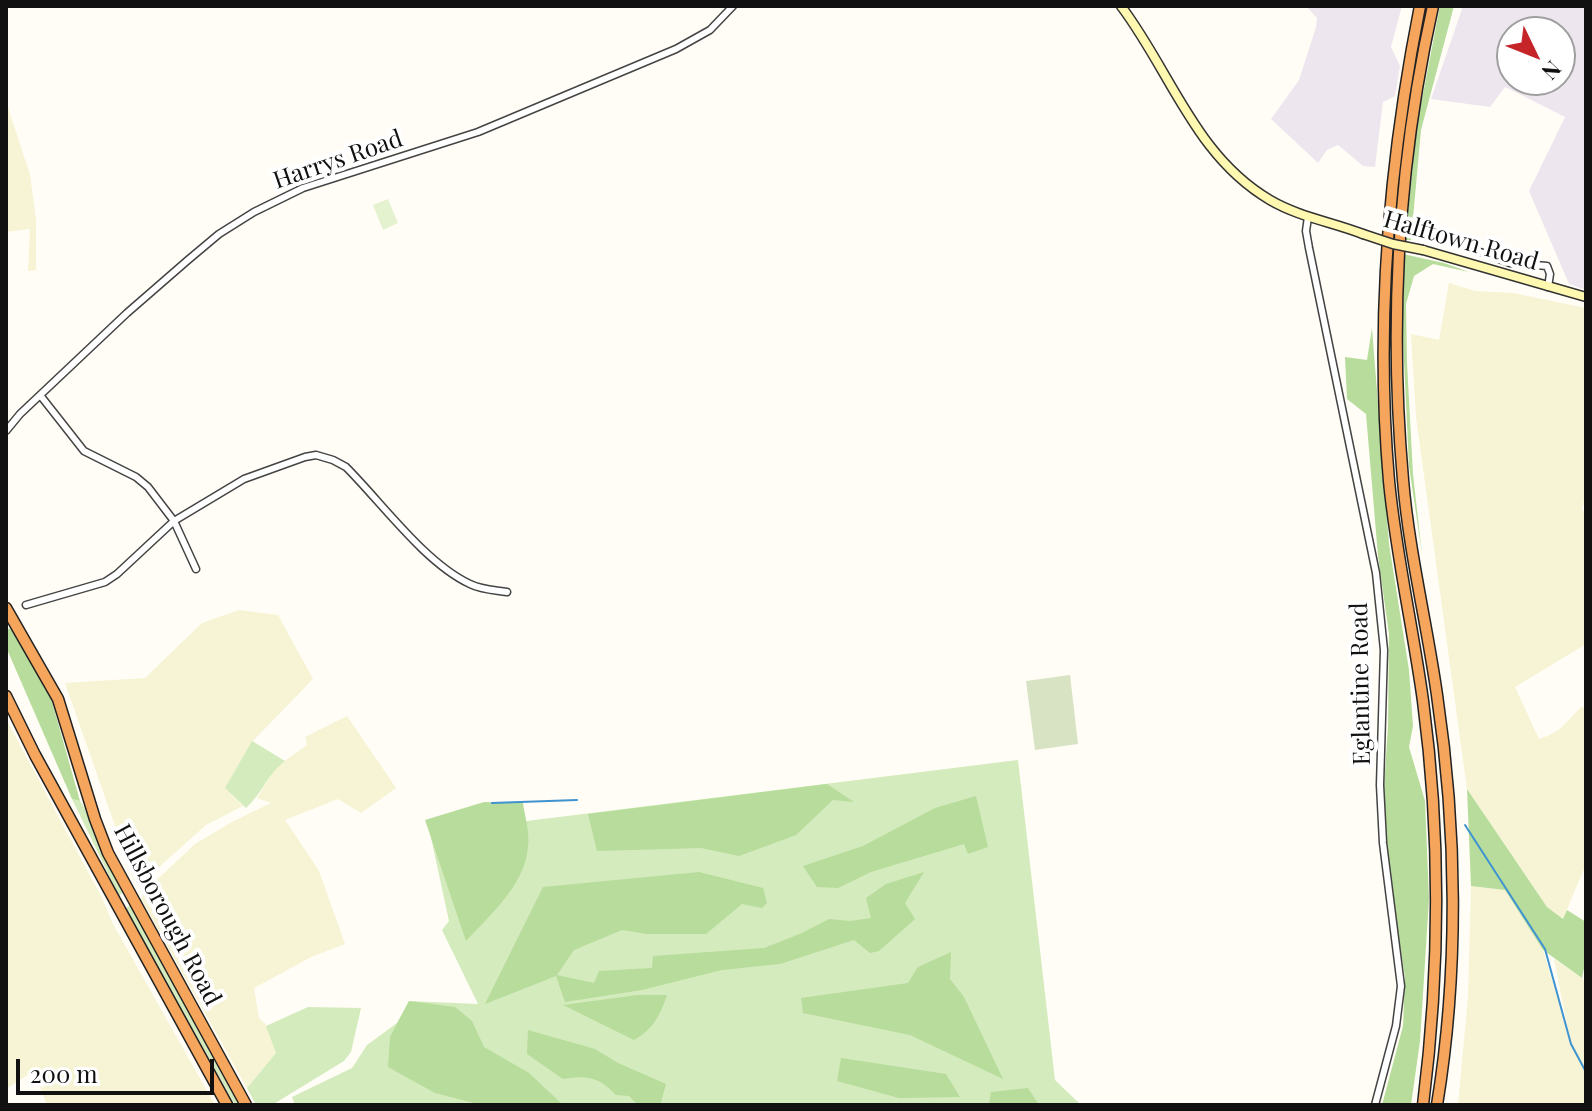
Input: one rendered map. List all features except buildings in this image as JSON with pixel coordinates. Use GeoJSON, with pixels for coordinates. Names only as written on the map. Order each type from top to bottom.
{"type":"FeatureCollection","features":[{"type":"Feature","properties":{"kind":"highway"},"geometry":{"type":"LineString","coordinates":[[1420,6],[1396,150],[1386,258],[1383,378],[1389,482],[1423,700],[1435,836],[1436,949],[1423,1105]]}},
{"type":"Feature","properties":{"kind":"highway"},"geometry":{"type":"LineString","coordinates":[[1433,6],[1422,58],[1402,199],[1396,368],[1403,484],[1438,697],[1450,848],[1452,913],[1448,1001],[1437,1105]]}},
{"type":"Feature","properties":{"kind":"highway","name":"Hillsborough Road"},"geometry":{"type":"LineString","coordinates":[[6,608],[58,699],[108,853],[246,1105]]}},
{"type":"Feature","properties":{"kind":"highway","name":"Hillsborough Road"},"geometry":{"type":"LineString","coordinates":[[6,696],[35,755],[227,1105]]}},
{"type":"Feature","properties":{"kind":"street","name":"Harrys Road"},"geometry":{"type":"LineString","coordinates":[[6,431],[40,395],[188,260],[219,234],[254,212],[303,188],[478,132],[676,49],[710,30],[733,6]]}},
{"type":"Feature","properties":{"kind":"street","name":"Halftown Road"},"geometry":{"type":"LineString","coordinates":[[1121,6],[1210,150],[1272,201],[1308,217],[1393,244],[1586,297]]}},
{"type":"Feature","properties":{"kind":"street","name":"Eglantine Road"},"geometry":{"type":"LineString","coordinates":[[1308,217],[1306,231],[1309,248],[1376,573],[1382,617],[1384,682],[1380,785],[1383,843],[1401,986],[1396,1026],[1375,1105]]}},
{"type":"Feature","properties":{"kind":"street","name":"Halftown Road"},"geometry":{"type":"LineString","coordinates":[[1453,242],[1510,263],[1547,266],[1550,274],[1548,287]]}},
{"type":"Feature","properties":{"kind":"street"},"geometry":{"type":"LineString","coordinates":[[40,395],[84,451],[136,477],[148,487],[174,521],[196,569]]}},
{"type":"Feature","properties":{"kind":"street"},"geometry":{"type":"LineString","coordinates":[[26,605],[105,582],[174,521],[244,479],[305,457],[324,456],[346,467],[419,544],[456,576],[482,589],[507,592]]}},
{"type":"Feature","properties":{"kind":"shaded area"},"geometry":{"type":"Polygon","coordinates":[[[1306,6],[1402,6],[1391,47],[1400,66],[1395,96],[1383,102],[1375,167],[1363,166],[1338,145],[1327,150],[1318,163],[1271,119],[1299,80],[1316,27],[1317,18],[1306,6]]]}},
{"type":"Feature","properties":{"kind":"shaded area"},"geometry":{"type":"Polygon","coordinates":[[[1463,6],[1586,6],[1586,290],[1569,284],[1529,191],[1565,117],[1523,96],[1576,96],[1576,16],[1496,16],[1498,96],[1490,107],[1431,99],[1463,6]]]}},
{"type":"Feature","properties":{"kind":"shaded area"},"geometry":{"type":"Polygon","coordinates":[[[6,101],[30,175],[36,220],[36,270],[28,271],[30,229],[6,232],[6,101]]]}},
{"type":"Feature","properties":{"kind":"shaded area"},"geometry":{"type":"Polygon","coordinates":[[[1449,283],[1475,291],[1513,293],[1586,308],[1586,491],[1582,510],[1586,513],[1586,644],[1515,687],[1539,739],[1561,728],[1581,707],[1586,708],[1586,864],[1563,919],[1547,907],[1467,789],[1416,417],[1411,334],[1439,340],[1449,283]]]}},
{"type":"Feature","properties":{"kind":"shaded area"},"geometry":{"type":"Polygon","coordinates":[[[239,610],[278,615],[313,679],[251,743],[225,788],[243,806],[206,825],[140,884],[134,880],[65,683],[145,678],[202,623],[239,610]]]}},
{"type":"Feature","properties":{"kind":"shaded area"},"geometry":{"type":"Polygon","coordinates":[[[347,716],[396,788],[361,813],[338,799],[285,820],[319,871],[345,944],[311,957],[254,988],[259,1018],[267,1026],[276,1053],[247,1088],[141,899],[145,891],[195,844],[271,803],[257,798],[276,767],[307,745],[305,737],[347,716]]]}},
{"type":"Feature","properties":{"kind":"shaded area"},"geometry":{"type":"Polygon","coordinates":[[[6,719],[113,924],[215,1105],[47,1105],[39,1085],[40,1067],[6,1089],[6,719]]]}},
{"type":"Feature","properties":{"kind":"shaded area"},"geometry":{"type":"Polygon","coordinates":[[[1471,886],[1505,890],[1543,950],[1570,1039],[1554,959],[1586,984],[1586,1105],[1458,1105],[1468,997],[1471,886]]]}},
{"type":"Feature","properties":{"kind":"green space"},"geometry":{"type":"Polygon","coordinates":[[[1440,6],[1454,6],[1421,130],[1411,240],[1405,240],[1417,125],[1440,6]]]}},
{"type":"Feature","properties":{"kind":"green space"},"geometry":{"type":"Polygon","coordinates":[[[388,199],[398,223],[383,230],[373,205],[388,199]]]}},
{"type":"Feature","properties":{"kind":"green space"},"geometry":{"type":"Polygon","coordinates":[[[1403,254],[1469,272],[1433,264],[1414,276],[1406,304],[1413,474],[1422,554],[1409,466],[1401,297],[1403,254]]]}},
{"type":"Feature","properties":{"kind":"green space"},"geometry":{"type":"Polygon","coordinates":[[[1372,328],[1389,544],[1409,670],[1413,726],[1409,747],[1425,801],[1429,899],[1420,1041],[1411,1105],[1382,1105],[1403,1026],[1405,977],[1386,839],[1384,788],[1389,634],[1378,556],[1366,414],[1347,399],[1345,357],[1367,360],[1372,328]]]}},
{"type":"Feature","properties":{"kind":"green space"},"geometry":{"type":"Polygon","coordinates":[[[6,628],[16,631],[47,684],[80,801],[72,799],[6,647],[6,628]]]}},
{"type":"Feature","properties":{"kind":"green space"},"geometry":{"type":"Polygon","coordinates":[[[1070,675],[1078,744],[1035,750],[1026,681],[1070,675]]]}},
{"type":"Feature","properties":{"kind":"green space"},"geometry":{"type":"Polygon","coordinates":[[[252,741],[285,761],[246,808],[225,788],[252,741]]]}},
{"type":"Feature","properties":{"kind":"green space"},"geometry":{"type":"Polygon","coordinates":[[[1018,760],[1055,1080],[1081,1105],[295,1105],[292,1097],[352,1068],[367,1045],[397,1023],[409,1001],[478,1004],[442,930],[449,921],[430,833],[1018,760]]]}},
{"type":"Feature","properties":{"kind":"green space"},"geometry":{"type":"Polygon","coordinates":[[[827,784],[854,802],[833,800],[796,835],[739,856],[701,848],[597,851],[588,814],[827,784]]]}},
{"type":"Feature","properties":{"kind":"green space"},"geometry":{"type":"Polygon","coordinates":[[[1467,789],[1547,907],[1563,919],[1567,910],[1586,922],[1586,959],[1582,978],[1543,950],[1505,890],[1471,886],[1467,789]]]}},
{"type":"Feature","properties":{"kind":"green space"},"geometry":{"type":"Polygon","coordinates":[[[976,796],[988,847],[968,854],[964,844],[871,872],[838,888],[817,887],[803,866],[863,846],[935,808],[976,796]]]}},
{"type":"Feature","properties":{"kind":"green space"},"geometry":{"type":"Polygon","coordinates":[[[72,799],[80,801],[84,807],[123,892],[119,896],[72,799]]]}},
{"type":"Feature","properties":{"kind":"green space"},"geometry":{"type":"Polygon","coordinates":[[[484,802],[523,803],[528,847],[513,887],[466,941],[425,820],[484,802]]]}},
{"type":"Feature","properties":{"kind":"green space"},"geometry":{"type":"Polygon","coordinates":[[[699,872],[763,888],[767,903],[762,908],[742,904],[706,934],[647,934],[622,930],[574,950],[557,975],[594,983],[599,971],[652,968],[653,956],[764,948],[829,919],[850,921],[871,918],[866,898],[886,884],[924,872],[905,903],[915,919],[879,951],[870,953],[854,940],[780,964],[722,970],[642,990],[565,1002],[556,976],[485,1004],[543,887],[699,872]]]}},
{"type":"Feature","properties":{"kind":"green space"},"geometry":{"type":"Polygon","coordinates":[[[130,905],[241,1105],[235,1105],[125,909],[130,905]]]}},
{"type":"Feature","properties":{"kind":"green space"},"geometry":{"type":"Polygon","coordinates":[[[951,952],[950,979],[964,997],[1003,1079],[910,1035],[803,1013],[801,998],[908,983],[918,967],[951,952]]]}},
{"type":"Feature","properties":{"kind":"green space"},"geometry":{"type":"Polygon","coordinates":[[[637,995],[667,995],[655,1021],[634,1040],[563,1005],[637,995]]]}},
{"type":"Feature","properties":{"kind":"green space"},"geometry":{"type":"Polygon","coordinates":[[[409,1001],[455,1007],[472,1021],[484,1047],[529,1073],[563,1105],[478,1104],[435,1093],[388,1067],[390,1037],[409,1001]]]}},
{"type":"Feature","properties":{"kind":"green space"},"geometry":{"type":"Polygon","coordinates":[[[308,1007],[361,1008],[351,1052],[344,1061],[272,1105],[256,1105],[247,1088],[276,1053],[266,1026],[308,1007]]]}},
{"type":"Feature","properties":{"kind":"green space"},"geometry":{"type":"Polygon","coordinates":[[[528,1030],[595,1049],[666,1084],[660,1105],[638,1105],[629,1096],[616,1095],[604,1084],[592,1079],[563,1079],[527,1054],[528,1030]]]}},
{"type":"Feature","properties":{"kind":"green space"},"geometry":{"type":"Polygon","coordinates":[[[841,1058],[946,1074],[960,1097],[899,1098],[837,1081],[841,1058]]]}},
{"type":"Feature","properties":{"kind":"green space"},"geometry":{"type":"Polygon","coordinates":[[[1028,1088],[1039,1105],[989,1105],[991,1092],[1028,1088]]]}},
{"type":"Feature","properties":{"kind":"waterway"},"geometry":{"type":"LineString","coordinates":[[492,803],[577,800]]}},
{"type":"Feature","properties":{"kind":"waterway"},"geometry":{"type":"LineString","coordinates":[[1465,825],[1545,949],[1571,1044],[1586,1072]]}}]}
